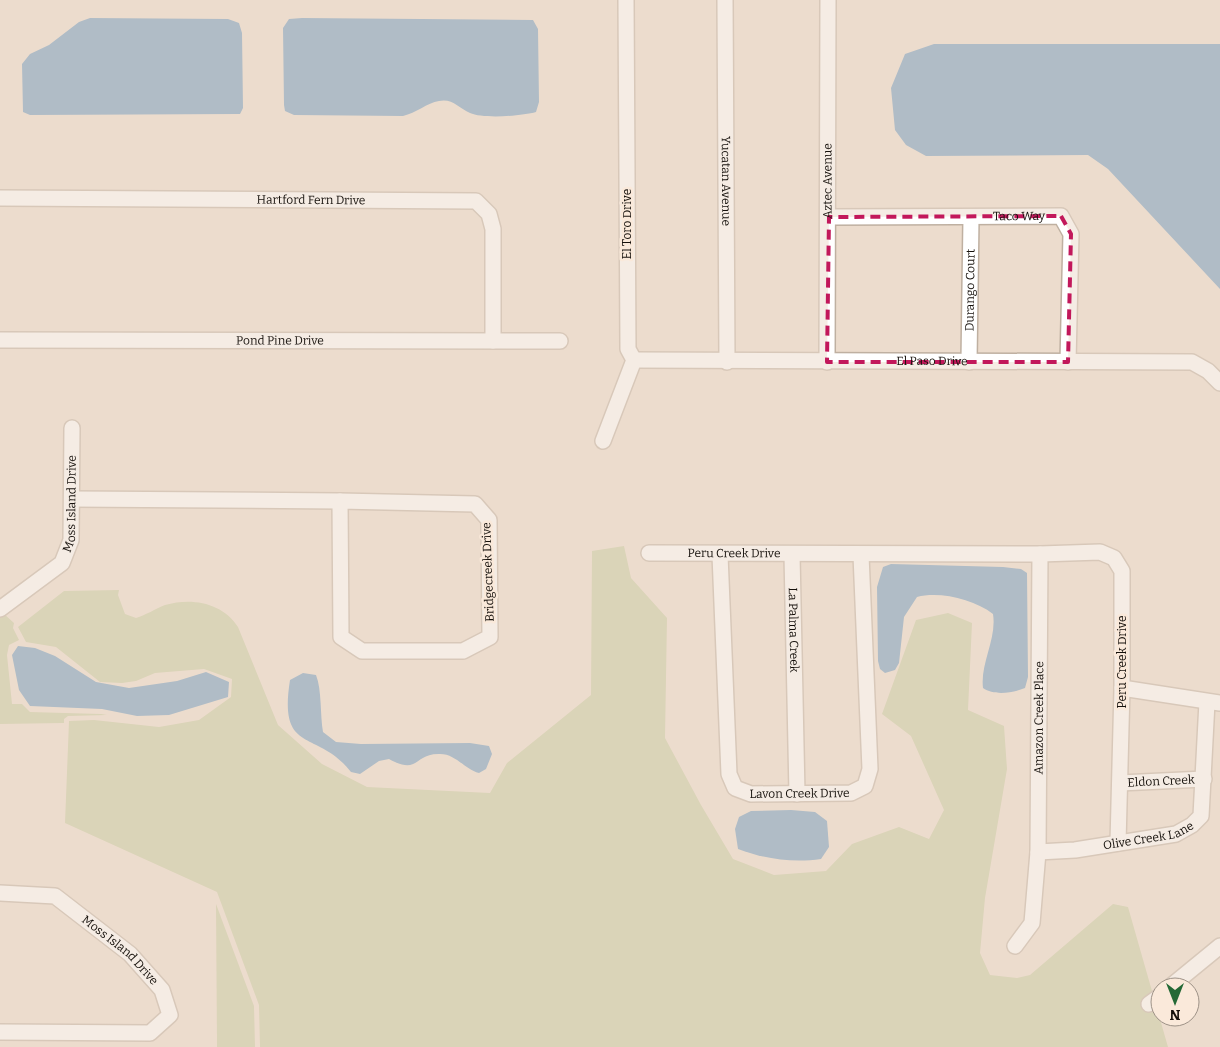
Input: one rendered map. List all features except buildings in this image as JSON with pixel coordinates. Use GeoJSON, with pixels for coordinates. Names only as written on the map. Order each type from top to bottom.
{"type":"FeatureCollection","features":[{"type":"Feature","properties":{"kind":"street","name":"El Toro Drive"},"geometry":{"type":"LineString","coordinates":[[626,0],[628,349],[634,360]]}},
{"type":"Feature","properties":{"kind":"street","name":"Yucatan Avenue"},"geometry":{"type":"LineString","coordinates":[[725,0],[727,362]]}},
{"type":"Feature","properties":{"kind":"street","name":"Aztec Avenue"},"geometry":{"type":"LineString","coordinates":[[827,362],[829,217],[828,0]]}},
{"type":"Feature","properties":{"kind":"street","name":"Hartford Fern Drive"},"geometry":{"type":"LineString","coordinates":[[0,198],[476,201],[489,214],[492,229],[493,341]]}},
{"type":"Feature","properties":{"kind":"street","name":"Taco Way"},"geometry":{"type":"LineString","coordinates":[[829,217],[971,218],[1061,216],[1071,234],[1068,362]]}},
{"type":"Feature","properties":{"kind":"street","name":"Durango Court"},"geometry":{"type":"LineString","coordinates":[[969,362],[971,218]]}},
{"type":"Feature","properties":{"kind":"street","name":"Pond Pine Drive"},"geometry":{"type":"LineString","coordinates":[[0,340],[560,341]]}},
{"type":"Feature","properties":{"kind":"street","name":"El Paso Drive"},"geometry":{"type":"LineString","coordinates":[[634,360],[727,362],[1192,362],[1208,371],[1220,384]]}},
{"type":"Feature","properties":{"kind":"street"},"geometry":{"type":"LineString","coordinates":[[603,441],[634,360]]}},
{"type":"Feature","properties":{"kind":"street","name":"Moss Island Drive"},"geometry":{"type":"LineString","coordinates":[[0,608],[62,562],[71,540],[72,428]]}},
{"type":"Feature","properties":{"kind":"street","name":"Bridgecreek Drive"},"geometry":{"type":"LineString","coordinates":[[72,499],[340,502],[475,504],[489,520],[490,637],[463,651],[362,651],[341,637],[340,502]]}},
{"type":"Feature","properties":{"kind":"street","name":"Peru Creek Drive"},"geometry":{"type":"LineString","coordinates":[[649,553],[792,555],[1100,552],[1114,558],[1122,571],[1122,688],[1118,843]]}},
{"type":"Feature","properties":{"kind":"street","name":"Lavon Creek Drive"},"geometry":{"type":"LineString","coordinates":[[720,555],[729,774],[735,788],[751,794],[797,794],[851,793],[865,786],[870,769],[861,554]]}},
{"type":"Feature","properties":{"kind":"street","name":"Amazon Creek Place"},"geometry":{"type":"LineString","coordinates":[[1014,946],[1032,923],[1038,852],[1040,554]]}},
{"type":"Feature","properties":{"kind":"street","name":"La Palma Creek"},"geometry":{"type":"LineString","coordinates":[[792,555],[797,794]]}},
{"type":"Feature","properties":{"kind":"street"},"geometry":{"type":"LineString","coordinates":[[1122,688],[1213,703]]}},
{"type":"Feature","properties":{"kind":"street","name":"Olive Creek Lane"},"geometry":{"type":"LineString","coordinates":[[1038,852],[1075,850],[1176,834],[1192,825],[1201,816],[1213,703]]}},
{"type":"Feature","properties":{"kind":"street","name":"Eldon Creek"},"geometry":{"type":"LineString","coordinates":[[1120,782],[1204,779]]}},
{"type":"Feature","properties":{"kind":"street","name":"Moss Island Drive"},"geometry":{"type":"LineString","coordinates":[[0,893],[55,896],[130,954],[162,990],[170,1015],[150,1033],[0,1032]]}},
{"type":"Feature","properties":{"kind":"street"},"geometry":{"type":"LineString","coordinates":[[1182,977],[1220,946]]}},
{"type":"Feature","properties":{"kind":"highlighted area"},"geometry":{"type":"Polygon","coordinates":[[[1061,216],[1071,234],[1068,362],[827,362],[829,217],[1061,216]]]}},
{"type":"Feature","properties":{"kind":"green space"},"geometry":{"type":"Polygon","coordinates":[[[624,546],[631,578],[667,618],[665,738],[733,859],[774,875],[826,871],[852,844],[899,827],[929,839],[944,810],[911,736],[882,714],[916,620],[948,613],[972,623],[968,710],[1004,726],[1007,769],[985,898],[980,953],[990,975],[1017,978],[1030,975],[1113,904],[1128,907],[1150,984],[1150,1027],[1162,1027],[1168,1047],[260,1047],[259,1005],[217,892],[65,823],[69,721],[94,720],[159,727],[199,720],[231,697],[232,679],[204,669],[155,673],[136,681],[122,683],[100,682],[56,647],[26,642],[18,627],[64,591],[119,590],[118,595],[125,614],[136,618],[165,605],[175,603],[196,602],[215,607],[224,612],[238,627],[278,725],[322,764],[367,787],[490,793],[507,763],[591,695],[592,551],[624,546]]]}},
{"type":"Feature","properties":{"kind":"green space"},"geometry":{"type":"Polygon","coordinates":[[[4,614],[14,623],[13,628],[19,640],[9,645],[7,655],[12,704],[22,704],[30,712],[107,715],[68,716],[64,719],[64,723],[0,724],[0,616],[4,614]]]}},
{"type":"Feature","properties":{"kind":"green space"},"geometry":{"type":"Polygon","coordinates":[[[216,904],[254,1006],[255,1047],[217,1047],[216,904]]]}},
{"type":"Feature","properties":{"kind":"water"},"geometry":{"type":"Polygon","coordinates":[[[90,18],[228,19],[239,23],[242,33],[243,108],[240,114],[30,115],[23,112],[22,64],[30,54],[49,45],[79,22],[90,18]]]}},
{"type":"Feature","properties":{"kind":"water"},"geometry":{"type":"Polygon","coordinates":[[[289,19],[533,20],[538,29],[539,102],[536,112],[512,116],[476,115],[452,102],[444,100],[403,116],[294,115],[285,111],[284,105],[283,28],[289,19]]]}},
{"type":"Feature","properties":{"kind":"water"},"geometry":{"type":"Polygon","coordinates":[[[934,44],[1220,44],[1220,289],[1108,169],[1088,155],[926,156],[906,145],[895,130],[891,88],[905,54],[934,44]]]}},
{"type":"Feature","properties":{"kind":"water"},"geometry":{"type":"Polygon","coordinates":[[[891,564],[1003,567],[1021,569],[1027,573],[1028,677],[1025,688],[1004,693],[987,691],[983,688],[984,669],[993,633],[993,614],[966,600],[946,596],[926,595],[917,597],[904,617],[899,663],[895,670],[885,673],[880,669],[878,661],[877,587],[883,567],[891,564]]]}},
{"type":"Feature","properties":{"kind":"water"},"geometry":{"type":"Polygon","coordinates":[[[18,646],[35,648],[55,656],[96,682],[129,688],[177,681],[206,672],[229,682],[228,697],[169,715],[137,716],[102,709],[30,706],[19,690],[12,655],[18,646]]]}},
{"type":"Feature","properties":{"kind":"water"},"geometry":{"type":"Polygon","coordinates":[[[303,673],[316,675],[323,732],[336,742],[361,744],[470,743],[489,746],[492,754],[486,769],[479,773],[451,756],[440,754],[425,757],[412,765],[399,764],[389,759],[379,761],[360,774],[351,772],[338,759],[303,738],[295,731],[290,720],[288,704],[290,680],[303,673]]]}},
{"type":"Feature","properties":{"kind":"water"},"geometry":{"type":"Polygon","coordinates":[[[791,810],[815,812],[827,821],[829,847],[821,859],[800,861],[779,859],[738,849],[735,829],[739,817],[751,811],[791,810]]]}}]}
